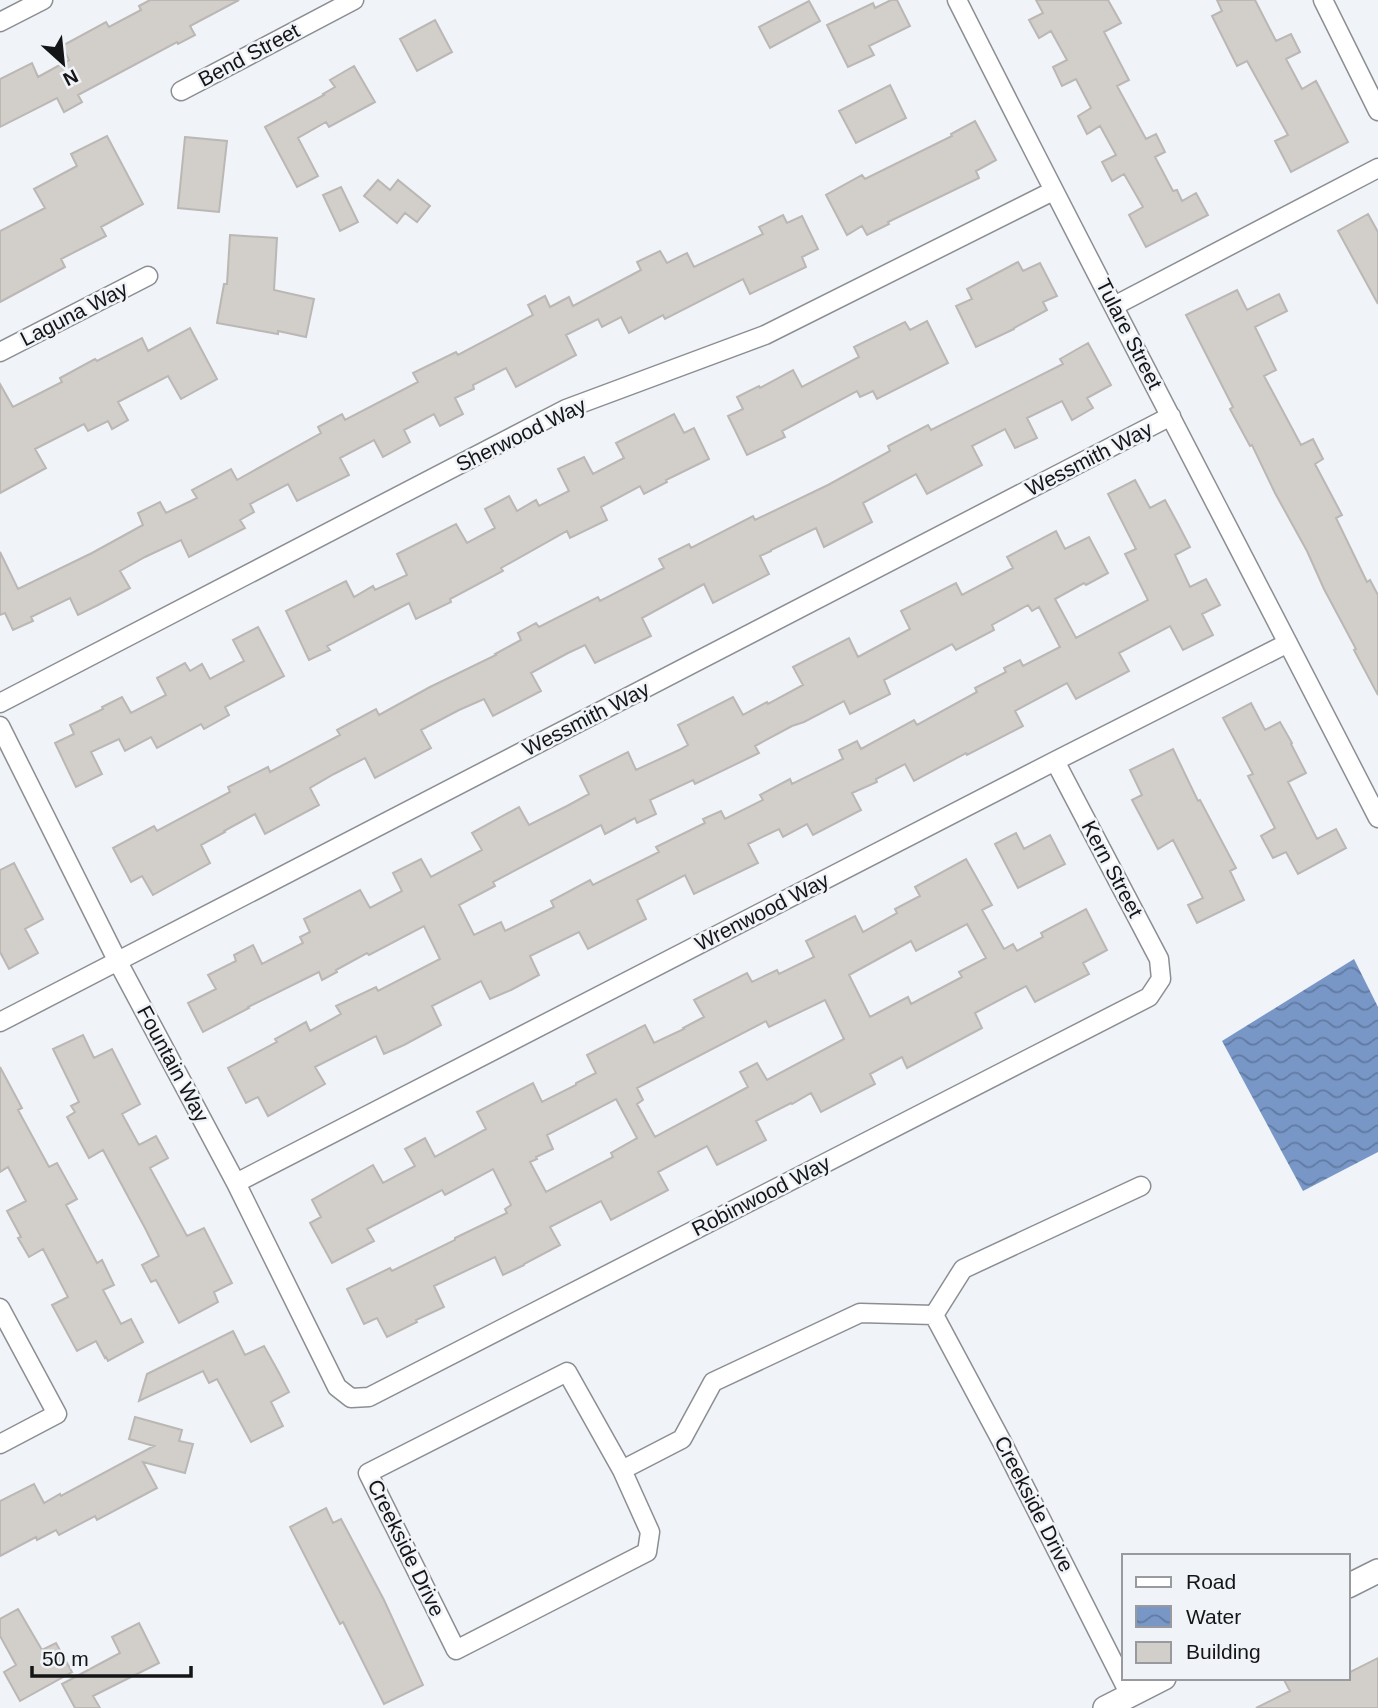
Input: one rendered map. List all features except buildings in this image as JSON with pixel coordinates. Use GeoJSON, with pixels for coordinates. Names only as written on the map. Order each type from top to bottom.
{"type":"FeatureCollection","features":[{"type":"Feature","properties":{"kind":"street"},"geometry":{"type":"LineString","coordinates":[[0,22],[43,0]]}},
{"type":"Feature","properties":{"kind":"street","name":"Bend Street"},"geometry":{"type":"LineString","coordinates":[[181,91],[354,0]]}},
{"type":"Feature","properties":{"kind":"street","name":"Tulare Street"},"geometry":{"type":"LineString","coordinates":[[957,0],[1378,818]]}},
{"type":"Feature","properties":{"kind":"street"},"geometry":{"type":"LineString","coordinates":[[1323,0],[1378,111]]}},
{"type":"Feature","properties":{"kind":"street"},"geometry":{"type":"LineString","coordinates":[[1114,306],[1378,168]]}},
{"type":"Feature","properties":{"kind":"street","name":"Sherwood Way"},"geometry":{"type":"LineString","coordinates":[[0,703],[566,409],[765,335],[1053,191]]}},
{"type":"Feature","properties":{"kind":"street","name":"Laguna Way"},"geometry":{"type":"LineString","coordinates":[[0,352],[148,276]]}},
{"type":"Feature","properties":{"kind":"street","name":"Wessmith Way"},"geometry":{"type":"LineString","coordinates":[[0,1022],[1171,416]]}},
{"type":"Feature","properties":{"kind":"street","name":"Wrenwood Way"},"geometry":{"type":"LineString","coordinates":[[236,1183],[1288,643]]}},
{"type":"Feature","properties":{"kind":"street","name":"Fountain Way"},"geometry":{"type":"LineString","coordinates":[[0,726],[338,1387],[351,1398]]}},
{"type":"Feature","properties":{"kind":"street","name":"Kern Street"},"geometry":{"type":"LineString","coordinates":[[1055,761],[1159,959],[1161,979]]}},
{"type":"Feature","properties":{"kind":"street","name":"Robinwood Way"},"geometry":{"type":"LineString","coordinates":[[351,1398],[369,1397],[1149,997],[1161,979]]}},
{"type":"Feature","properties":{"kind":"street"},"geometry":{"type":"LineString","coordinates":[[622,1470],[682,1438],[713,1382],[860,1313],[934,1315],[963,1269],[1141,1186]]}},
{"type":"Feature","properties":{"kind":"street"},"geometry":{"type":"LineString","coordinates":[[0,1308],[57,1414],[0,1444]]}},
{"type":"Feature","properties":{"kind":"street","name":"Creekside Drive"},"geometry":{"type":"LineString","coordinates":[[934,1315],[1002,1442],[1122,1679]]}},
{"type":"Feature","properties":{"kind":"street","name":"Creekside Drive"},"geometry":{"type":"LineString","coordinates":[[567,1373],[622,1470],[650,1532],[647,1552],[456,1650],[368,1473],[567,1373]]}},
{"type":"Feature","properties":{"kind":"street"},"geometry":{"type":"LineString","coordinates":[[1350,1585],[1378,1571]]}},
{"type":"Feature","properties":{"kind":"street","name":"Creekside Drive"},"geometry":{"type":"LineString","coordinates":[[1122,1680],[1130,1695]]}},
{"type":"Feature","properties":{"kind":"street"},"geometry":{"type":"LineString","coordinates":[[1105,1708],[1160,1680]]}},
{"type":"Feature","properties":{"kind":"water"},"geometry":{"type":"Polygon","coordinates":[[[1354,959],[1378,1007],[1378,1152],[1303,1191],[1222,1041],[1354,959]]]}}]}
